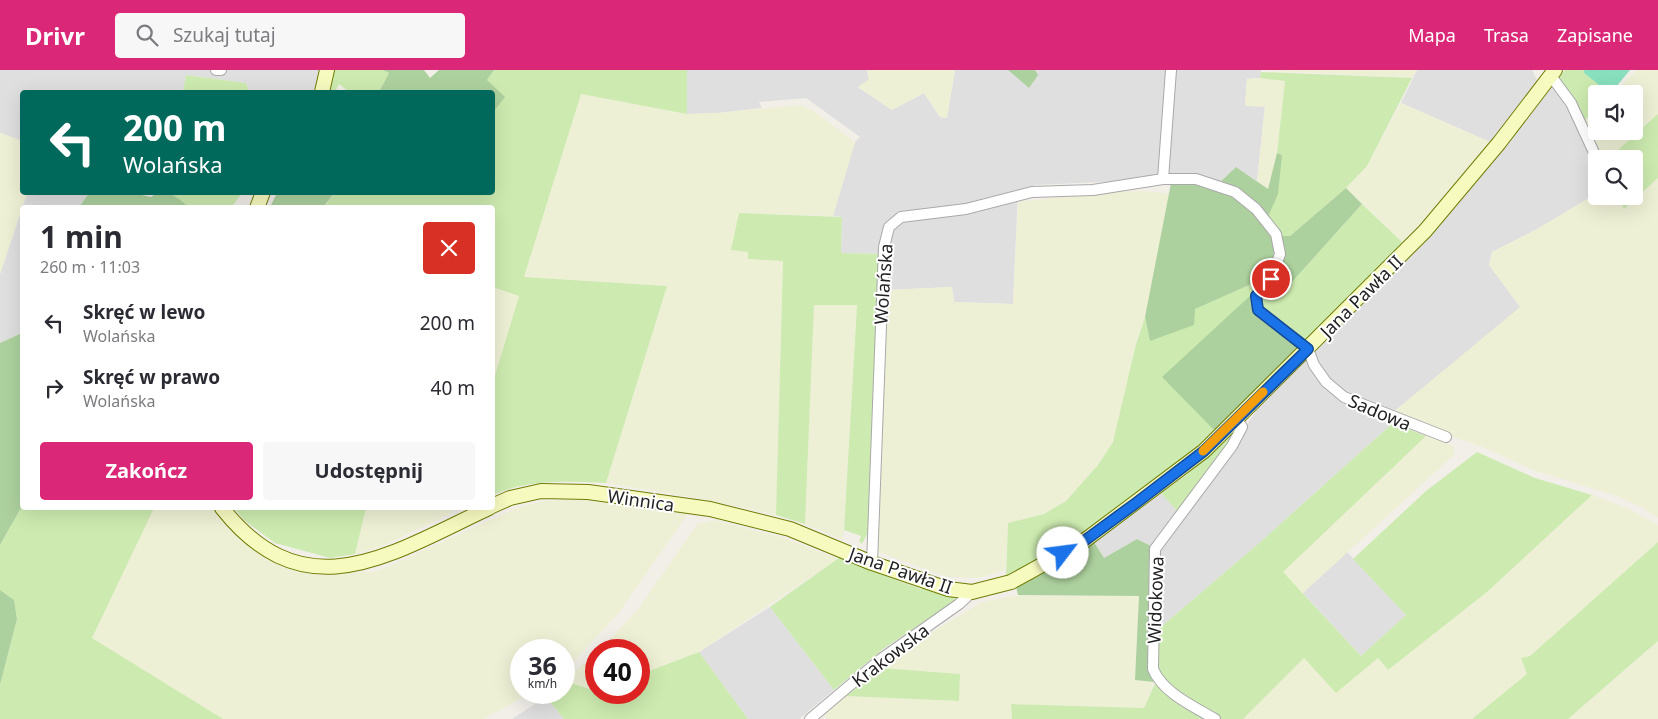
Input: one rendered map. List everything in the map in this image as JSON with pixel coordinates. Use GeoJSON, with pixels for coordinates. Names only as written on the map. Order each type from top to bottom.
{"type":"FeatureCollection","features":[{"type":"Feature","properties":{"kind":"street"},"geometry":{"type":"LineString","coordinates":[[216,70],[221,70]]}},
{"type":"Feature","properties":{"kind":"street"},"geometry":{"type":"LineString","coordinates":[[322,90],[327,70]]}},
{"type":"Feature","properties":{"kind":"street"},"geometry":{"type":"LineString","coordinates":[[1163,179],[1171,70]]}},
{"type":"Feature","properties":{"kind":"street"},"geometry":{"type":"LineString","coordinates":[[1553,73],[1571,103],[1593,150]]}},
{"type":"Feature","properties":{"kind":"street","name":"Jana Pawła II"},"geometry":{"type":"LineString","coordinates":[[790,529],[872,563],[948,589],[972,592],[1011,582],[1080,544],[1204,451],[1236,417],[1308,349],[1426,231],[1499,143],[1553,73]]}},
{"type":"Feature","properties":{"kind":"street","name":"Wolańska"},"geometry":{"type":"LineString","coordinates":[[872,563],[883,263],[886,235],[889,227],[901,218],[966,209],[1032,192],[1093,190],[1163,179],[1196,179],[1234,192],[1256,208],[1276,234],[1280,254],[1271,279],[1256,296],[1258,310],[1308,349]]}},
{"type":"Feature","properties":{"kind":"street","name":"Sadowa"},"geometry":{"type":"LineString","coordinates":[[1308,349],[1314,365],[1326,382],[1344,397],[1446,438]]}},
{"type":"Feature","properties":{"kind":"street","name":"Widokowa"},"geometry":{"type":"LineString","coordinates":[[1215,719],[1167,689],[1158,681],[1153,669],[1153,572],[1155,549],[1235,440],[1242,427],[1236,417]]}},
{"type":"Feature","properties":{"kind":"street","name":"Winnica"},"geometry":{"type":"LineString","coordinates":[[495,505],[510,498],[541,491],[588,492],[710,509],[790,529]]}},
{"type":"Feature","properties":{"kind":"street"},"geometry":{"type":"LineString","coordinates":[[224,510],[238,528],[274,554],[312,567],[337,568],[367,562],[484,510]]}},
{"type":"Feature","properties":{"kind":"street","name":"Krakowska"},"geometry":{"type":"LineString","coordinates":[[810,719],[881,659],[959,604],[972,592]]}},
{"type":"Feature","properties":{"kind":"shaded area"},"geometry":{"type":"Polygon","coordinates":[[[0,70],[319,70],[320,82],[315,90],[248,90],[246,83],[186,75],[183,90],[20,90],[20,140],[0,133],[0,70]]]}},
{"type":"Feature","properties":{"kind":"shaded area"},"geometry":{"type":"Polygon","coordinates":[[[687,70],[867,70],[869,79],[859,88],[892,110],[924,93],[940,117],[947,118],[955,70],[1261,70],[1260,78],[1247,79],[1245,106],[1265,106],[1257,181],[1236,167],[1217,185],[1155,174],[1143,180],[1035,185],[1018,191],[1013,304],[954,302],[952,287],[887,290],[890,254],[841,253],[842,217],[833,216],[855,142],[860,137],[806,98],[759,102],[762,108],[687,114],[687,70]]]}},
{"type":"Feature","properties":{"kind":"shaded area"},"geometry":{"type":"Polygon","coordinates":[[[1417,70],[1532,70],[1538,82],[1490,142],[1401,103],[1417,70]]]}},
{"type":"Feature","properties":{"kind":"shaded area"},"geometry":{"type":"Polygon","coordinates":[[[1553,86],[1569,104],[1590,150],[1588,150],[1588,199],[1539,228],[1492,252],[1489,265],[1521,307],[1390,415],[1393,423],[1258,544],[1155,632],[1160,552],[1213,479],[1259,406],[1431,235],[1553,86]]]}},
{"type":"Feature","properties":{"kind":"shaded area"},"geometry":{"type":"Polygon","coordinates":[[[26,195],[88,195],[81,205],[23,205],[26,195]]]}},
{"type":"Feature","properties":{"kind":"shaded area"},"geometry":{"type":"Polygon","coordinates":[[[20,214],[20,334],[0,343],[0,274],[20,214]]]}},
{"type":"Feature","properties":{"kind":"shaded area"},"geometry":{"type":"Polygon","coordinates":[[[1161,493],[1179,513],[1153,547],[1137,539],[1104,558],[1094,542],[1161,493]]]}},
{"type":"Feature","properties":{"kind":"shaded area"},"geometry":{"type":"Polygon","coordinates":[[[1347,552],[1406,615],[1361,656],[1303,593],[1347,552]]]}},
{"type":"Feature","properties":{"kind":"shaded area"},"geometry":{"type":"Polygon","coordinates":[[[770,607],[834,690],[799,719],[748,719],[699,652],[770,607]]]}},
{"type":"Feature","properties":{"kind":"shaded area"},"geometry":{"type":"Polygon","coordinates":[[[535,704],[552,704],[564,719],[512,719],[535,704]]]}},
{"type":"Feature","properties":{"kind":"green space"},"geometry":{"type":"Polygon","coordinates":[[[335,70],[383,70],[389,73],[380,90],[346,90],[339,84],[336,90],[328,90],[335,70]]]}},
{"type":"Feature","properties":{"kind":"green space"},"geometry":{"type":"Polygon","coordinates":[[[383,70],[424,70],[430,78],[439,70],[494,70],[487,80],[505,97],[495,110],[495,90],[380,90],[389,73],[383,70]]]}},
{"type":"Feature","properties":{"kind":"green space"},"geometry":{"type":"Polygon","coordinates":[[[494,70],[687,70],[687,114],[581,94],[524,277],[667,286],[606,483],[548,482],[520,486],[495,494],[495,375],[519,296],[495,288],[495,205],[325,205],[333,195],[495,195],[495,109],[504,97],[487,80],[494,70]]]}},
{"type":"Feature","properties":{"kind":"green space"},"geometry":{"type":"Polygon","coordinates":[[[867,70],[955,70],[947,118],[940,117],[924,93],[892,110],[858,87],[869,79],[867,70]]]}},
{"type":"Feature","properties":{"kind":"green space"},"geometry":{"type":"Polygon","coordinates":[[[1008,70],[1035,70],[1038,75],[1029,88],[1008,70]]]}},
{"type":"Feature","properties":{"kind":"green space"},"geometry":{"type":"Polygon","coordinates":[[[1261,70],[1417,70],[1412,78],[1261,70]]]}},
{"type":"Feature","properties":{"kind":"green space"},"geometry":{"type":"Polygon","coordinates":[[[1565,70],[1585,70],[1583,72],[1599,85],[1588,85],[1588,117],[1583,122],[1572,96],[1559,77],[1565,70]]]}},
{"type":"Feature","properties":{"kind":"green space"},"geometry":{"type":"Polygon","coordinates":[[[1585,70],[1630,70],[1618,85],[1599,85],[1583,72],[1585,70]]]}},
{"type":"Feature","properties":{"kind":"green space"},"geometry":{"type":"Polygon","coordinates":[[[1637,70],[1658,70],[1658,114],[1643,128],[1643,85],[1621,85],[1637,70]]]}},
{"type":"Feature","properties":{"kind":"green space"},"geometry":{"type":"Polygon","coordinates":[[[1261,72],[1412,78],[1367,166],[1346,188],[1290,236],[1283,236],[1266,219],[1282,155],[1277,153],[1285,81],[1260,78],[1261,72]]]}},
{"type":"Feature","properties":{"kind":"green space"},"geometry":{"type":"Polygon","coordinates":[[[186,75],[246,83],[248,90],[183,90],[186,75]]]}},
{"type":"Feature","properties":{"kind":"green space"},"geometry":{"type":"Polygon","coordinates":[[[1260,78],[1285,81],[1277,153],[1268,189],[1257,181],[1265,107],[1245,106],[1247,79],[1260,78]]]}},
{"type":"Feature","properties":{"kind":"green space"},"geometry":{"type":"Polygon","coordinates":[[[581,94],[687,114],[800,105],[812,110],[855,142],[833,216],[740,213],[731,250],[748,252],[748,259],[783,260],[776,515],[697,498],[606,483],[667,286],[524,277],[581,94]]]}},
{"type":"Feature","properties":{"kind":"green space"},"geometry":{"type":"Polygon","coordinates":[[[1401,103],[1490,142],[1454,188],[1404,244],[1346,188],[1367,166],[1401,103]]]}},
{"type":"Feature","properties":{"kind":"green space"},"geometry":{"type":"Polygon","coordinates":[[[1658,114],[1658,178],[1643,192],[1643,150],[1618,150],[1629,140],[1643,140],[1643,128],[1658,114]]]}},
{"type":"Feature","properties":{"kind":"green space"},"geometry":{"type":"Polygon","coordinates":[[[1588,117],[1588,132],[1583,122],[1588,117]]]}},
{"type":"Feature","properties":{"kind":"green space"},"geometry":{"type":"Polygon","coordinates":[[[0,133],[20,140],[20,195],[26,195],[23,205],[20,205],[20,214],[0,274],[0,133]]]}},
{"type":"Feature","properties":{"kind":"green space"},"geometry":{"type":"Polygon","coordinates":[[[1592,140],[1629,140],[1618,150],[1597,150],[1592,140]]]}},
{"type":"Feature","properties":{"kind":"green space"},"geometry":{"type":"Polygon","coordinates":[[[1277,153],[1282,155],[1278,194],[1267,219],[1283,236],[1290,236],[1346,188],[1362,204],[1283,292],[1256,282],[1195,309],[1194,325],[1150,341],[1145,317],[1172,178],[1217,185],[1236,167],[1268,189],[1277,153]]]}},
{"type":"Feature","properties":{"kind":"green space"},"geometry":{"type":"Polygon","coordinates":[[[1658,178],[1658,518],[1641,507],[1617,496],[1533,470],[1485,448],[1390,415],[1520,307],[1489,265],[1492,252],[1539,228],[1588,199],[1588,205],[1623,205],[1625,209],[1629,205],[1643,205],[1643,192],[1658,178]]]}},
{"type":"Feature","properties":{"kind":"green space"},"geometry":{"type":"Polygon","coordinates":[[[1146,191],[1170,194],[1145,317],[1135,344],[1124,404],[1113,442],[1098,465],[1066,501],[1044,514],[1008,523],[1005,570],[978,578],[947,577],[876,551],[887,290],[952,287],[954,302],[1013,304],[1018,202],[1105,192],[1146,191]]]}},
{"type":"Feature","properties":{"kind":"green space"},"geometry":{"type":"Polygon","coordinates":[[[88,195],[142,195],[151,197],[154,195],[172,195],[186,205],[80,205],[88,195]]]}},
{"type":"Feature","properties":{"kind":"green space"},"geometry":{"type":"Polygon","coordinates":[[[173,195],[241,195],[233,205],[186,205],[173,195]]]}},
{"type":"Feature","properties":{"kind":"green space"},"geometry":{"type":"Polygon","coordinates":[[[276,195],[332,195],[325,205],[271,205],[276,195]]]}},
{"type":"Feature","properties":{"kind":"green space"},"geometry":{"type":"Polygon","coordinates":[[[1362,204],[1404,244],[1191,455],[1117,510],[1050,554],[1006,576],[1008,523],[1044,514],[1066,501],[1098,465],[1113,442],[1136,344],[1145,317],[1150,340],[1194,309],[1256,282],[1283,292],[1362,204]]]}},
{"type":"Feature","properties":{"kind":"green space"},"geometry":{"type":"Polygon","coordinates":[[[739,213],[842,217],[841,253],[880,254],[868,532],[862,544],[859,541],[861,536],[844,530],[857,305],[814,305],[805,524],[776,515],[783,261],[748,259],[748,252],[731,250],[739,213]]]}},
{"type":"Feature","properties":{"kind":"green space"},"geometry":{"type":"Polygon","coordinates":[[[495,288],[519,296],[495,375],[495,288]]]}},
{"type":"Feature","properties":{"kind":"green space"},"geometry":{"type":"Polygon","coordinates":[[[1253,293],[1255,314],[1299,346],[1215,431],[1162,377],[1253,293]]]}},
{"type":"Feature","properties":{"kind":"green space"},"geometry":{"type":"Polygon","coordinates":[[[857,304],[843,540],[805,524],[814,305],[857,304]]]}},
{"type":"Feature","properties":{"kind":"green space"},"geometry":{"type":"Polygon","coordinates":[[[20,334],[20,510],[0,545],[0,343],[20,334]]]}},
{"type":"Feature","properties":{"kind":"green space"},"geometry":{"type":"Polygon","coordinates":[[[1393,423],[1426,436],[1283,572],[1361,656],[1406,615],[1353,559],[1426,491],[1477,452],[1535,478],[1592,495],[1487,592],[1388,670],[1378,658],[1336,693],[1304,658],[1243,719],[1220,719],[1167,686],[1156,671],[1155,632],[1258,544],[1393,423]]]}},
{"type":"Feature","properties":{"kind":"green space"},"geometry":{"type":"Polygon","coordinates":[[[1236,424],[1239,428],[1179,513],[1161,493],[1189,473],[1236,424]]]}},
{"type":"Feature","properties":{"kind":"green space"},"geometry":{"type":"Polygon","coordinates":[[[1426,436],[1454,446],[1454,455],[1303,593],[1282,572],[1426,436]]]}},
{"type":"Feature","properties":{"kind":"green space"},"geometry":{"type":"Polygon","coordinates":[[[1592,495],[1627,508],[1658,525],[1658,542],[1530,656],[1521,658],[1527,674],[1472,719],[1243,719],[1304,658],[1378,658],[1388,670],[1487,592],[1592,495]]]}},
{"type":"Feature","properties":{"kind":"green space"},"geometry":{"type":"Polygon","coordinates":[[[587,499],[689,512],[618,614],[595,639],[585,639],[585,649],[575,660],[575,639],[510,639],[511,704],[483,719],[222,719],[92,638],[153,510],[215,510],[240,536],[280,563],[317,575],[378,571],[517,508],[543,501],[587,499]]]}},
{"type":"Feature","properties":{"kind":"green space"},"geometry":{"type":"Polygon","coordinates":[[[20,510],[153,510],[92,638],[223,719],[0,719],[0,685],[17,619],[14,600],[0,590],[0,545],[20,510]]]}},
{"type":"Feature","properties":{"kind":"green space"},"geometry":{"type":"Polygon","coordinates":[[[236,510],[366,510],[355,554],[330,558],[275,543],[244,520],[236,510]]]}},
{"type":"Feature","properties":{"kind":"green space"},"geometry":{"type":"Polygon","coordinates":[[[366,510],[453,510],[452,513],[380,547],[355,554],[366,510]]]}},
{"type":"Feature","properties":{"kind":"green space"},"geometry":{"type":"Polygon","coordinates":[[[714,520],[781,537],[838,559],[699,652],[650,671],[650,639],[610,639],[639,608],[697,524],[714,520]]]}},
{"type":"Feature","properties":{"kind":"green space"},"geometry":{"type":"Polygon","coordinates":[[[1137,539],[1153,547],[1156,681],[1154,682],[1135,680],[1139,596],[1018,595],[1016,587],[1094,542],[1104,558],[1137,539]]]}},
{"type":"Feature","properties":{"kind":"green space"},"geometry":{"type":"Polygon","coordinates":[[[1658,542],[1658,641],[1568,719],[1472,719],[1527,674],[1521,658],[1530,656],[1658,542]]]}},
{"type":"Feature","properties":{"kind":"green space"},"geometry":{"type":"Polygon","coordinates":[[[843,555],[883,571],[883,575],[921,589],[922,586],[955,596],[954,601],[883,649],[834,690],[770,607],[843,555]]]}},
{"type":"Feature","properties":{"kind":"green space"},"geometry":{"type":"Polygon","coordinates":[[[0,590],[14,600],[17,619],[0,685],[0,590]]]}},
{"type":"Feature","properties":{"kind":"green space"},"geometry":{"type":"Polygon","coordinates":[[[1018,595],[1139,596],[1135,680],[1154,682],[1144,708],[1011,704],[1012,719],[827,719],[824,713],[846,696],[959,701],[960,674],[882,668],[908,647],[982,602],[1018,595]]]}},
{"type":"Feature","properties":{"kind":"green space"},"geometry":{"type":"Polygon","coordinates":[[[1658,641],[1658,719],[1568,719],[1636,661],[1658,641]]]}},
{"type":"Feature","properties":{"kind":"green space"},"geometry":{"type":"Polygon","coordinates":[[[699,652],[748,719],[564,719],[552,704],[575,704],[575,684],[585,687],[585,704],[650,704],[650,671],[699,652]]]}},
{"type":"Feature","properties":{"kind":"green space"},"geometry":{"type":"Polygon","coordinates":[[[585,663],[585,687],[575,684],[575,671],[585,663]]]}},
{"type":"Feature","properties":{"kind":"green space"},"geometry":{"type":"Polygon","coordinates":[[[882,668],[960,674],[959,701],[846,696],[882,668]]]}},
{"type":"Feature","properties":{"kind":"green space"},"geometry":{"type":"Polygon","coordinates":[[[1156,681],[1210,719],[1012,719],[1011,704],[1144,708],[1156,681]]]}},
{"type":"Feature","properties":{"kind":"slow traffic"},"geometry":{"type":"LineString","coordinates":[[1203,451],[1263,392]]}},
{"type":"Feature","properties":{"kind":"route"},"geometry":{"type":"LineString","coordinates":[[1063,553],[1080,544],[1204,451],[1236,417],[1308,349],[1258,310],[1256,296],[1259,290],[1271,279]]}}]}
